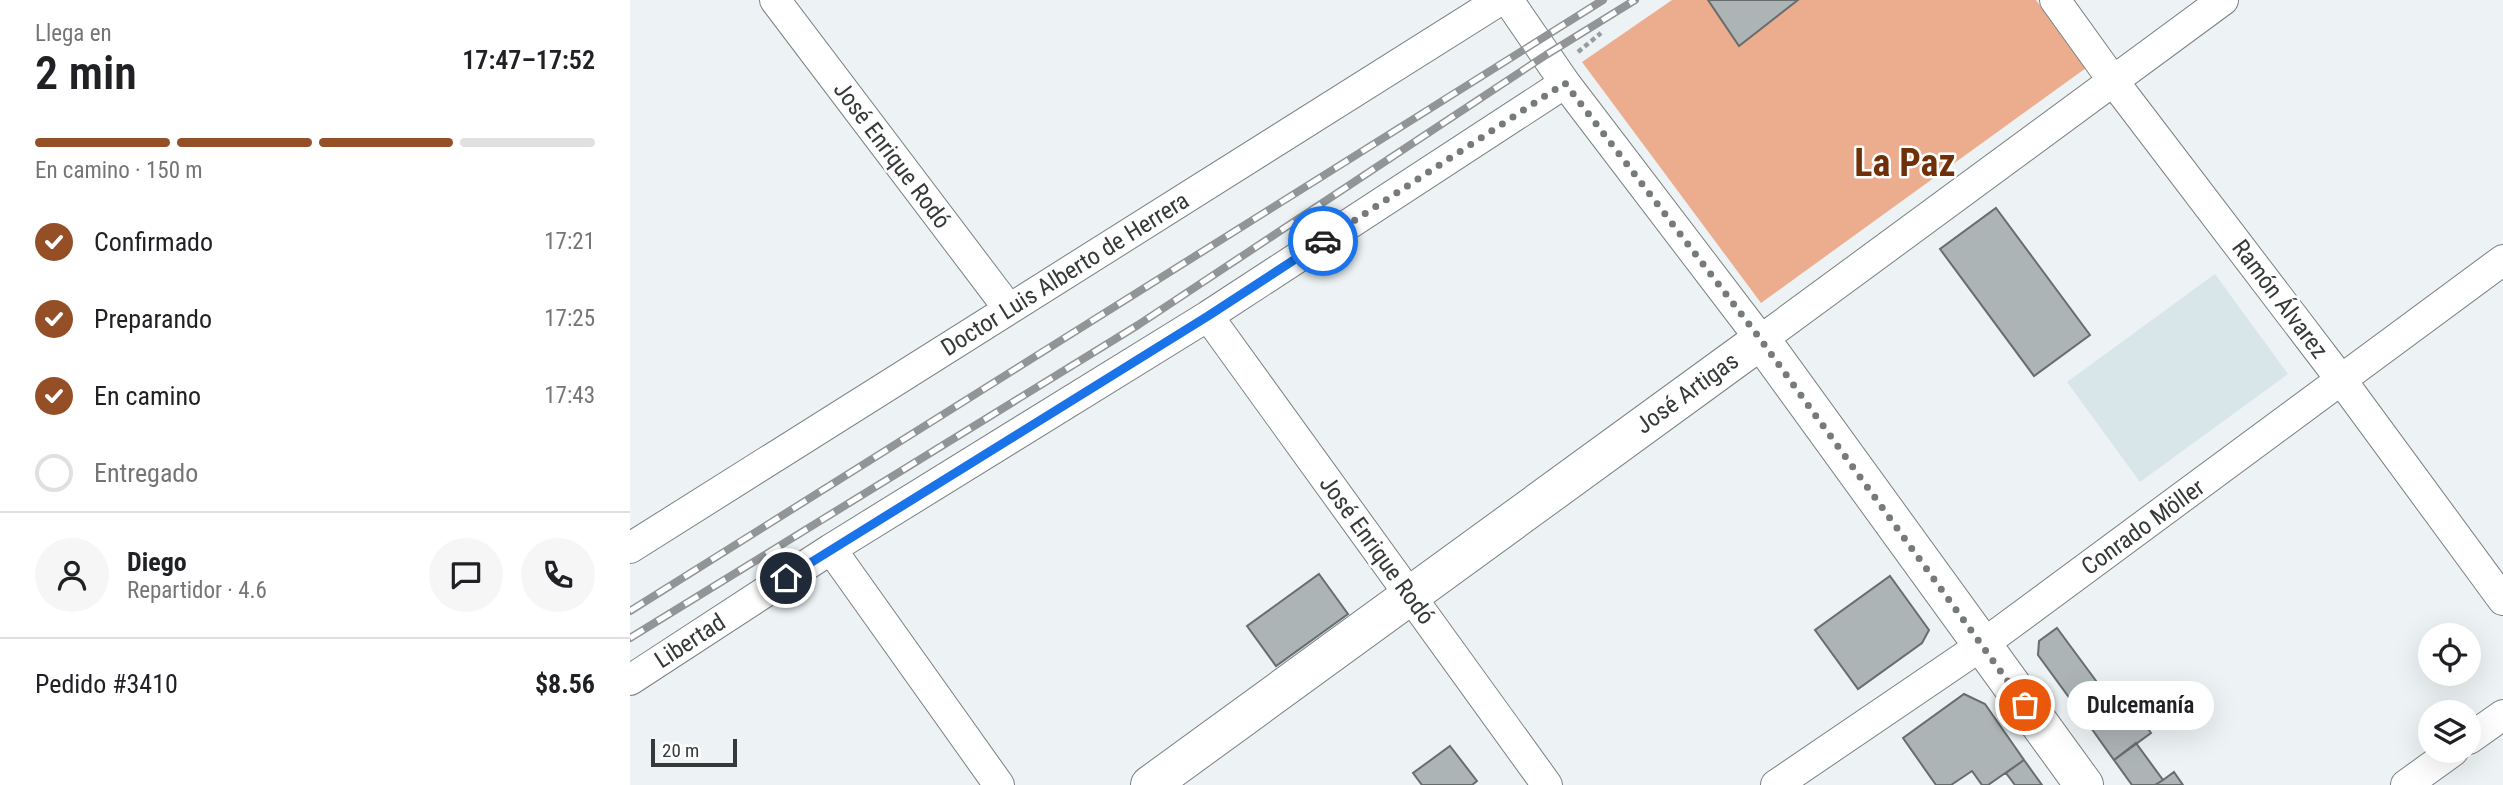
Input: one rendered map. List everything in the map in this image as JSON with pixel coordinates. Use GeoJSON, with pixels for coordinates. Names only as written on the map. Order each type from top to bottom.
{"type":"FeatureCollection","features":[{"type":"Feature","properties":{"kind":"street","name":"José Enrique Rodó"},"geometry":{"type":"LineString","coordinates":[[775,0],[1009,309]]}},
{"type":"Feature","properties":{"kind":"street","name":"Doctor Luis Alberto de Herrera"},"geometry":{"type":"LineString","coordinates":[[630,548],[1500,0]]}},
{"type":"Feature","properties":{"kind":"street"},"geometry":{"type":"LineString","coordinates":[[1508,0],[1565,83],[1761,340],[2084,785]]}},
{"type":"Feature","properties":{"kind":"street","name":"Ramón Álvarez"},"geometry":{"type":"LineString","coordinates":[[2055,0],[2503,600]]}},
{"type":"Feature","properties":{"kind":"street","name":"José Artigas"},"geometry":{"type":"LineString","coordinates":[[1150,785],[2115,82],[2223,0]]}},
{"type":"Feature","properties":{"kind":"street","name":"Libertad"},"geometry":{"type":"LineString","coordinates":[[630,680],[831,549],[1208,316],[1565,83]]}},
{"type":"Feature","properties":{"kind":"street","name":"Conrado Möller"},"geometry":{"type":"LineString","coordinates":[[1776,785],[1982,645],[2503,260]]}},
{"type":"Feature","properties":{"kind":"street","name":"José Enrique Rodó"},"geometry":{"type":"LineString","coordinates":[[1208,316],[1547,785]]}},
{"type":"Feature","properties":{"kind":"street"},"geometry":{"type":"LineString","coordinates":[[831,549],[999,785]]}},
{"type":"Feature","properties":{"kind":"street"},"geometry":{"type":"LineString","coordinates":[[2481,731],[2503,715]]}},
{"type":"Feature","properties":{"kind":"street"},"geometry":{"type":"LineString","coordinates":[[2406,785],[2436,763]]}},
{"type":"Feature","properties":{"kind":"shaded area"},"geometry":{"type":"Polygon","coordinates":[[[1672,0],[1708,0],[1739,46],[1798,0],[2036,0],[2086,68],[1761,303],[1582,62],[1672,0]]]}},
{"type":"Feature","properties":{"kind":"shaded area"},"geometry":{"type":"Polygon","coordinates":[[[2215,274],[2288,374],[2140,482],[2067,382],[2215,274]]]}},
{"type":"Feature","properties":{"kind":"building"},"geometry":{"type":"Polygon","coordinates":[[[1708,0],[1798,0],[1739,46],[1708,0]]]}},
{"type":"Feature","properties":{"kind":"building"},"geometry":{"type":"Polygon","coordinates":[[[1996,208],[2090,335],[2034,376],[1940,249],[1996,208]]]}},
{"type":"Feature","properties":{"kind":"building"},"geometry":{"type":"Polygon","coordinates":[[[1319,574],[1348,614],[1276,666],[1247,626],[1319,574]]]}},
{"type":"Feature","properties":{"kind":"building"},"geometry":{"type":"Polygon","coordinates":[[[1890,576],[1929,630],[1922,643],[1858,689],[1815,630],[1890,576]]]}},
{"type":"Feature","properties":{"kind":"building"},"geometry":{"type":"Polygon","coordinates":[[[2057,628],[2105,693],[2079,711],[2038,655],[2039,641],[2057,628]]]}},
{"type":"Feature","properties":{"kind":"building"},"geometry":{"type":"Polygon","coordinates":[[[2117,685],[2151,733],[2114,760],[2079,711],[2117,685]]]}},
{"type":"Feature","properties":{"kind":"building"},"geometry":{"type":"Polygon","coordinates":[[[1964,694],[1985,704],[2024,760],[1988,785],[1982,785],[1972,771],[1951,785],[1936,785],[1903,738],[1964,694]]]}},
{"type":"Feature","properties":{"kind":"building"},"geometry":{"type":"Polygon","coordinates":[[[2136,743],[2163,780],[2155,785],[2132,785],[2114,760],[2136,743]]]}},
{"type":"Feature","properties":{"kind":"building"},"geometry":{"type":"Polygon","coordinates":[[[1450,746],[1477,781],[1472,785],[1422,785],[1413,773],[1450,746]]]}},
{"type":"Feature","properties":{"kind":"building"},"geometry":{"type":"Polygon","coordinates":[[[2024,760],[2042,785],[2015,785],[2006,773],[2024,760]]]}},
{"type":"Feature","properties":{"kind":"building"},"geometry":{"type":"Polygon","coordinates":[[[2174,772],[2183,785],[2155,785],[2163,780],[2174,772]]]}},
{"type":"Feature","properties":{"kind":"railway"},"geometry":{"type":"LineString","coordinates":[[630,611],[1603,0]]}},
{"type":"Feature","properties":{"kind":"railway"},"geometry":{"type":"LineString","coordinates":[[630,638],[1138,325],[1546,55],[1635,0]]}},
{"type":"Feature","properties":{"kind":"way so far"},"geometry":{"type":"LineString","coordinates":[[1323,241],[1565,83],[1761,340],[2025,705]]}},
{"type":"Feature","properties":{"kind":"place","name":"Dulcemanía"},"geometry":{"type":"Point","coordinates":[2025,705]}},
{"type":"Feature","properties":{"kind":"district","name":"La Paz"},"geometry":{"type":"Point","coordinates":[1905,163]}},
{"type":"Feature","properties":{"kind":"route"},"geometry":{"type":"LineString","coordinates":[[786,578],[1208,316],[1323,241]]}}]}
